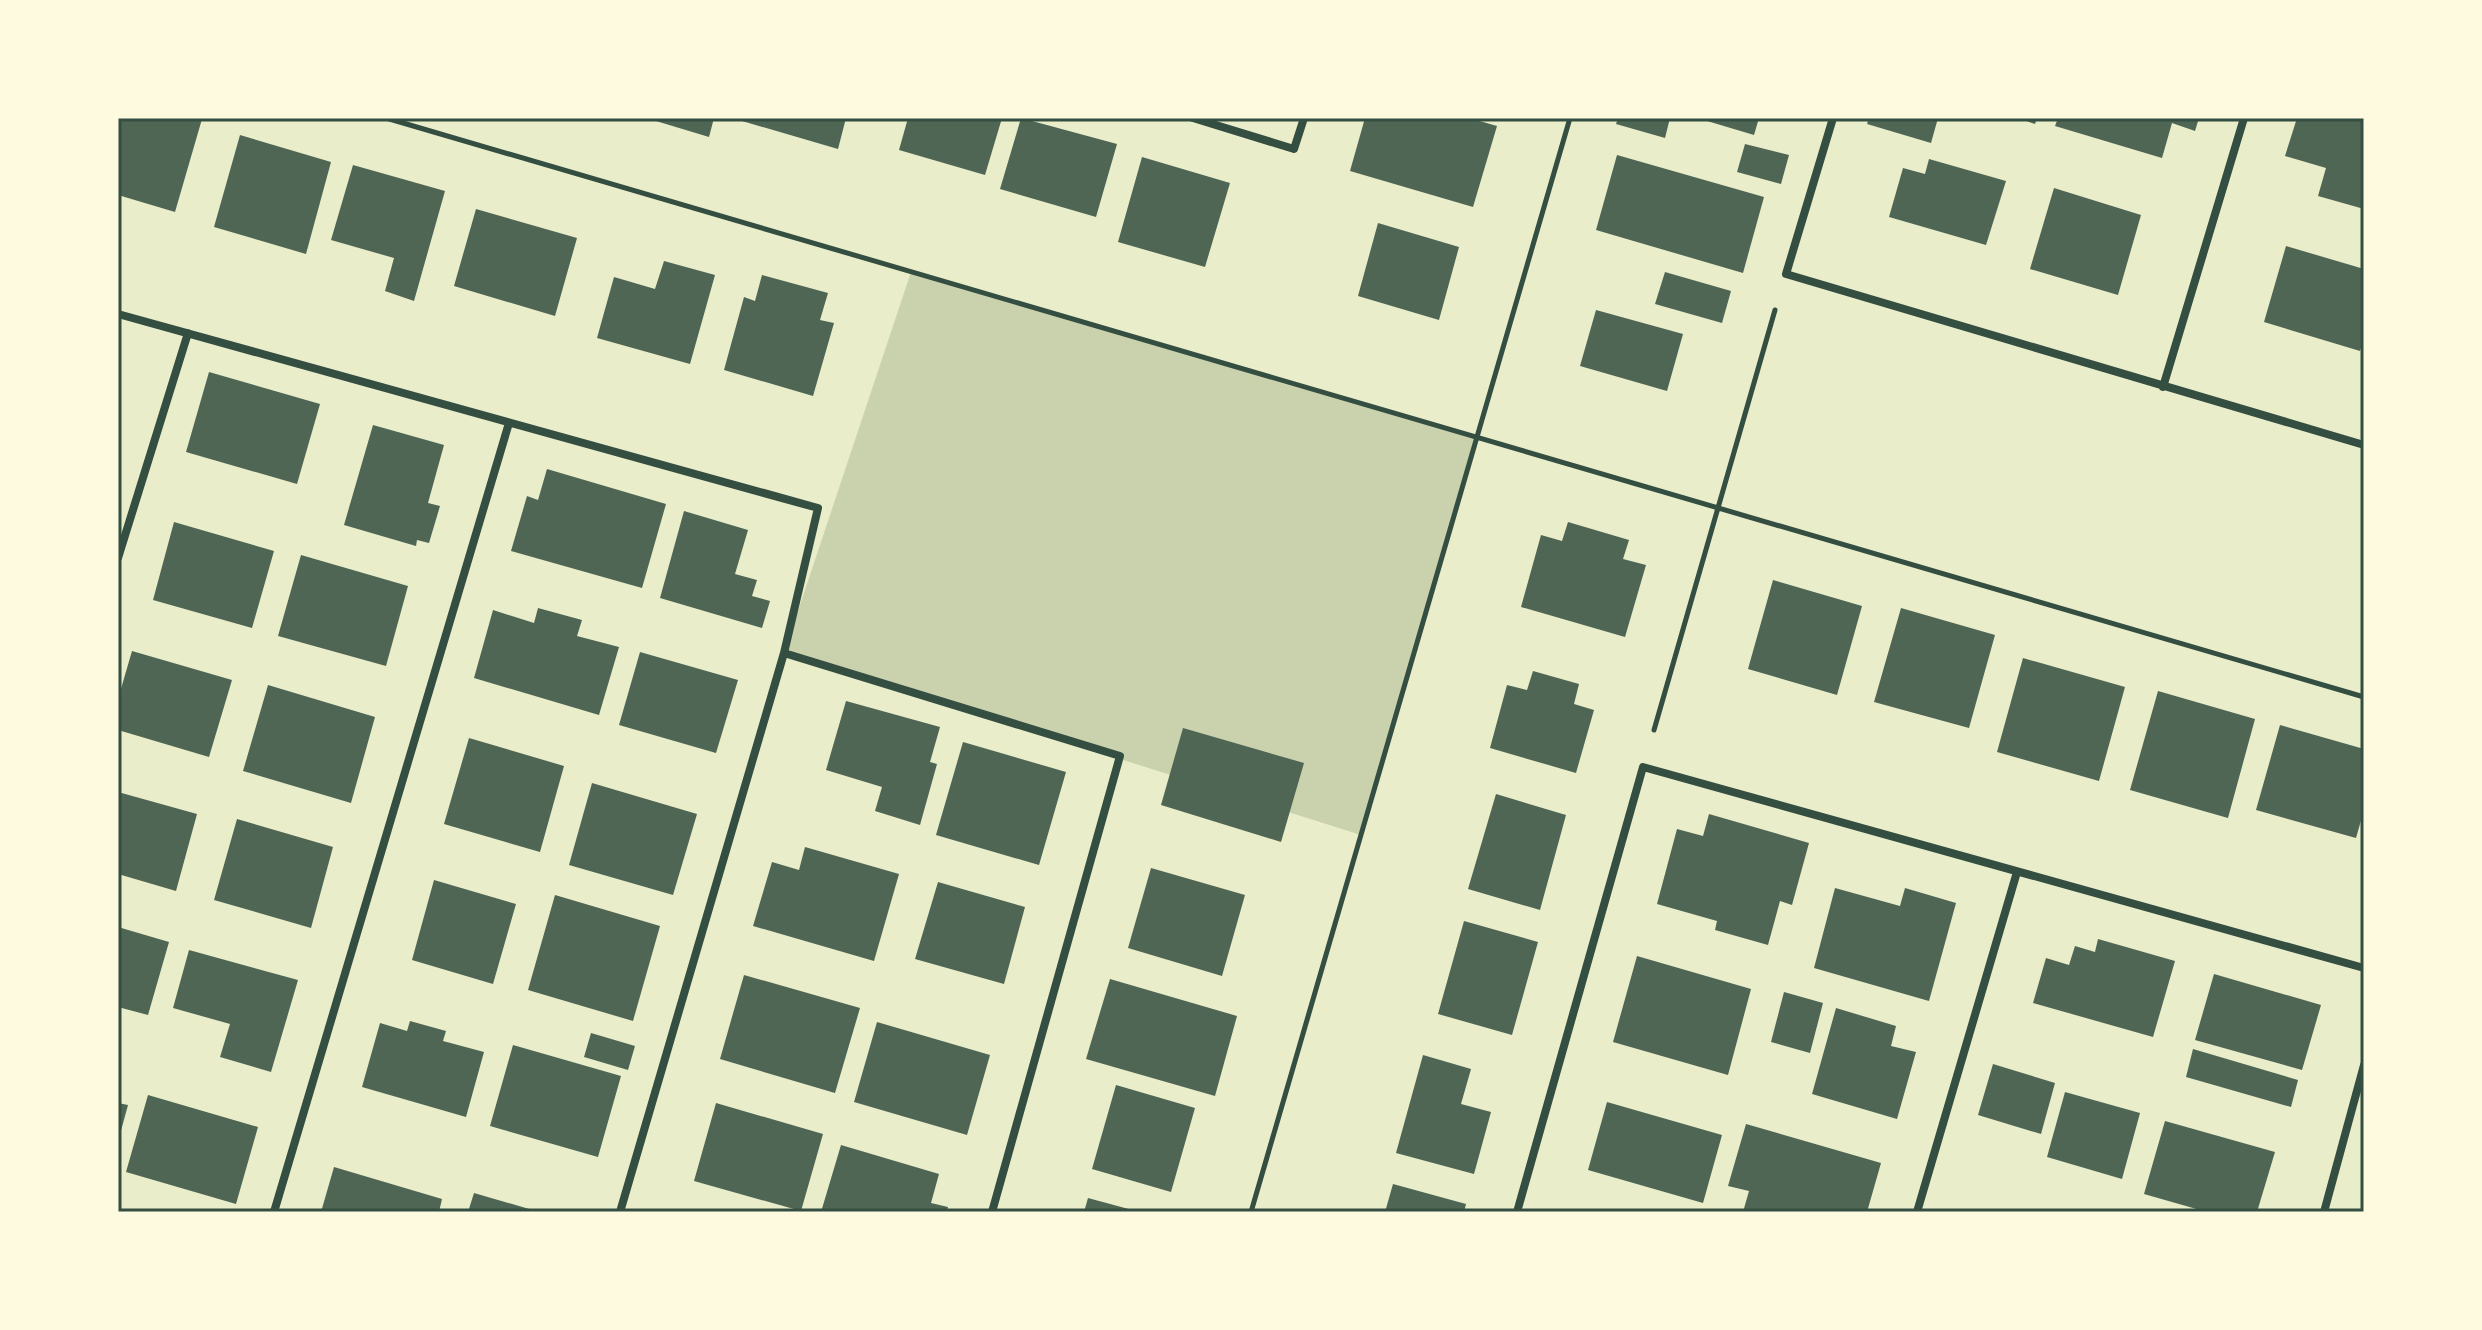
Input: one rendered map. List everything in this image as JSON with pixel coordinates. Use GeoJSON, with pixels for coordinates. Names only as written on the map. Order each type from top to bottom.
{"type":"FeatureCollection","features":[{"type":"Feature","properties":{"kind":"street"},"geometry":{"type":"LineString","coordinates":[[1193,118],[1294,149],[1304,118]]}},
{"type":"Feature","properties":{"kind":"street"},"geometry":{"type":"LineString","coordinates":[[1833,118],[1786,274],[2364,445]]}},
{"type":"Feature","properties":{"kind":"street"},"geometry":{"type":"LineString","coordinates":[[2163,387],[2244,118]]}},
{"type":"Feature","properties":{"kind":"street"},"geometry":{"type":"LineString","coordinates":[[118,314],[818,508],[784,653],[620,1212]]}},
{"type":"Feature","properties":{"kind":"street"},"geometry":{"type":"LineString","coordinates":[[118,558],[188,333]]}},
{"type":"Feature","properties":{"kind":"street"},"geometry":{"type":"LineString","coordinates":[[274,1212],[509,423]]}},
{"type":"Feature","properties":{"kind":"street"},"geometry":{"type":"LineString","coordinates":[[784,653],[1120,756],[992,1212]]}},
{"type":"Feature","properties":{"kind":"street"},"geometry":{"type":"LineString","coordinates":[[1517,1212],[1643,767],[2364,968]]}},
{"type":"Feature","properties":{"kind":"street"},"geometry":{"type":"LineString","coordinates":[[1917,1212],[2017,872]]}},
{"type":"Feature","properties":{"kind":"street"},"geometry":{"type":"LineString","coordinates":[[2324,1212],[2364,1065]]}},
{"type":"Feature","properties":{"kind":"path"},"geometry":{"type":"LineString","coordinates":[[386,118],[2364,697]]}},
{"type":"Feature","properties":{"kind":"path"},"geometry":{"type":"LineString","coordinates":[[1251,1212],[1570,118]]}},
{"type":"Feature","properties":{"kind":"path"},"geometry":{"type":"LineString","coordinates":[[1643,767],[1786,274]]}},
{"type":"Feature","properties":{"kind":"green space"},"geometry":{"type":"Polygon","coordinates":[[[911,272],[1477,437],[1361,835],[784,653],[911,272]]]}},
{"type":"Feature","properties":{"kind":"building"},"geometry":{"type":"Polygon","coordinates":[[[118,118],[202,119],[175,212],[118,195],[118,118]]]}},
{"type":"Feature","properties":{"kind":"building"},"geometry":{"type":"Polygon","coordinates":[[[646,118],[714,118],[709,137],[646,118]]]}},
{"type":"Feature","properties":{"kind":"building"},"geometry":{"type":"Polygon","coordinates":[[[743,118],[846,118],[838,149],[742,121],[743,118]]]}},
{"type":"Feature","properties":{"kind":"building"},"geometry":{"type":"Polygon","coordinates":[[[908,118],[1002,118],[985,175],[899,150],[908,118]]]}},
{"type":"Feature","properties":{"kind":"building"},"geometry":{"type":"Polygon","coordinates":[[[1021,118],[1117,144],[1096,217],[1000,189],[1021,118]]]}},
{"type":"Feature","properties":{"kind":"building"},"geometry":{"type":"Polygon","coordinates":[[[1365,118],[1469,118],[1497,126],[1473,207],[1350,171],[1365,118]]]}},
{"type":"Feature","properties":{"kind":"building"},"geometry":{"type":"Polygon","coordinates":[[[1618,118],[1670,118],[1665,138],[1616,124],[1618,118]]]}},
{"type":"Feature","properties":{"kind":"building"},"geometry":{"type":"Polygon","coordinates":[[[1697,118],[1759,118],[1754,135],[1697,118]]]}},
{"type":"Feature","properties":{"kind":"building"},"geometry":{"type":"Polygon","coordinates":[[[1869,118],[1938,118],[1931,143],[1867,124],[1869,118]]]}},
{"type":"Feature","properties":{"kind":"building"},"geometry":{"type":"Polygon","coordinates":[[[2018,118],[2037,118],[2035,124],[2018,118]]]}},
{"type":"Feature","properties":{"kind":"building"},"geometry":{"type":"Polygon","coordinates":[[[2058,118],[2199,118],[2195,131],[2172,123],[2162,158],[2055,126],[2058,118]]]}},
{"type":"Feature","properties":{"kind":"building"},"geometry":{"type":"Polygon","coordinates":[[[2297,118],[2364,118],[2364,209],[2318,196],[2326,168],[2285,156],[2297,118]]]}},
{"type":"Feature","properties":{"kind":"building"},"geometry":{"type":"Polygon","coordinates":[[[240,135],[331,162],[306,254],[214,227],[240,135]]]}},
{"type":"Feature","properties":{"kind":"building"},"geometry":{"type":"Polygon","coordinates":[[[1745,144],[1789,155],[1781,184],[1737,172],[1745,144]]]}},
{"type":"Feature","properties":{"kind":"building"},"geometry":{"type":"Polygon","coordinates":[[[1617,155],[1764,197],[1743,273],[1596,230],[1617,155]]]}},
{"type":"Feature","properties":{"kind":"building"},"geometry":{"type":"Polygon","coordinates":[[[1142,157],[1230,183],[1205,267],[1118,242],[1142,157]]]}},
{"type":"Feature","properties":{"kind":"building"},"geometry":{"type":"Polygon","coordinates":[[[1929,159],[2006,181],[1986,245],[1889,217],[1903,168],[1925,174],[1929,159]]]}},
{"type":"Feature","properties":{"kind":"building"},"geometry":{"type":"Polygon","coordinates":[[[353,165],[445,191],[414,301],[385,291],[394,258],[331,240],[353,165]]]}},
{"type":"Feature","properties":{"kind":"building"},"geometry":{"type":"Polygon","coordinates":[[[2054,188],[2141,215],[2118,295],[2030,269],[2054,188]]]}},
{"type":"Feature","properties":{"kind":"building"},"geometry":{"type":"Polygon","coordinates":[[[476,209],[577,238],[555,316],[454,286],[476,209]]]}},
{"type":"Feature","properties":{"kind":"building"},"geometry":{"type":"Polygon","coordinates":[[[1378,223],[1459,247],[1439,320],[1358,296],[1378,223]]]}},
{"type":"Feature","properties":{"kind":"building"},"geometry":{"type":"Polygon","coordinates":[[[2286,246],[2364,269],[2364,339],[2360,351],[2264,322],[2286,246]]]}},
{"type":"Feature","properties":{"kind":"building"},"geometry":{"type":"Polygon","coordinates":[[[664,261],[715,275],[690,364],[597,338],[614,277],[655,289],[664,261]]]}},
{"type":"Feature","properties":{"kind":"building"},"geometry":{"type":"Polygon","coordinates":[[[1665,272],[1731,291],[1722,323],[1655,304],[1665,272]]]}},
{"type":"Feature","properties":{"kind":"building"},"geometry":{"type":"Polygon","coordinates":[[[762,275],[828,293],[820,320],[834,323],[813,396],[724,370],[744,297],[755,301],[762,275]]]}},
{"type":"Feature","properties":{"kind":"building"},"geometry":{"type":"Polygon","coordinates":[[[1596,310],[1683,334],[1667,391],[1580,366],[1596,310]]]}},
{"type":"Feature","properties":{"kind":"building"},"geometry":{"type":"Polygon","coordinates":[[[209,372],[320,404],[297,484],[186,452],[209,372]]]}},
{"type":"Feature","properties":{"kind":"building"},"geometry":{"type":"Polygon","coordinates":[[[373,425],[444,445],[428,503],[440,506],[429,543],[417,540],[416,546],[344,525],[373,425]]]}},
{"type":"Feature","properties":{"kind":"building"},"geometry":{"type":"Polygon","coordinates":[[[547,469],[666,504],[642,588],[511,551],[527,496],[538,500],[547,469]]]}},
{"type":"Feature","properties":{"kind":"building"},"geometry":{"type":"Polygon","coordinates":[[[684,511],[748,530],[735,574],[757,580],[752,596],[770,601],[762,628],[660,598],[684,511]]]}},
{"type":"Feature","properties":{"kind":"building"},"geometry":{"type":"Polygon","coordinates":[[[174,522],[274,551],[252,628],[153,600],[174,522]]]}},
{"type":"Feature","properties":{"kind":"building"},"geometry":{"type":"Polygon","coordinates":[[[1568,522],[1629,540],[1623,559],[1646,565],[1625,637],[1521,607],[1541,535],[1562,541],[1568,522]]]}},
{"type":"Feature","properties":{"kind":"building"},"geometry":{"type":"Polygon","coordinates":[[[301,555],[408,586],[386,666],[278,636],[301,555]]]}},
{"type":"Feature","properties":{"kind":"building"},"geometry":{"type":"Polygon","coordinates":[[[1773,580],[1862,606],[1837,695],[1748,669],[1773,580]]]}},
{"type":"Feature","properties":{"kind":"building"},"geometry":{"type":"Polygon","coordinates":[[[538,608],[582,620],[577,636],[619,647],[599,715],[474,678],[493,610],[534,623],[538,608]]]}},
{"type":"Feature","properties":{"kind":"building"},"geometry":{"type":"Polygon","coordinates":[[[1901,608],[1995,635],[1969,728],[1874,702],[1901,608]]]}},
{"type":"Feature","properties":{"kind":"building"},"geometry":{"type":"Polygon","coordinates":[[[132,651],[232,680],[209,757],[118,730],[118,699],[132,651]]]}},
{"type":"Feature","properties":{"kind":"building"},"geometry":{"type":"Polygon","coordinates":[[[640,652],[738,680],[716,753],[619,725],[640,652]]]}},
{"type":"Feature","properties":{"kind":"building"},"geometry":{"type":"Polygon","coordinates":[[[2023,658],[2125,687],[2099,781],[1997,752],[2023,658]]]}},
{"type":"Feature","properties":{"kind":"building"},"geometry":{"type":"Polygon","coordinates":[[[1533,671],[1579,684],[1574,704],[1594,710],[1576,773],[1490,748],[1507,685],[1527,690],[1533,671]]]}},
{"type":"Feature","properties":{"kind":"building"},"geometry":{"type":"Polygon","coordinates":[[[268,685],[375,717],[351,803],[243,771],[268,685]]]}},
{"type":"Feature","properties":{"kind":"building"},"geometry":{"type":"Polygon","coordinates":[[[2158,691],[2255,719],[2228,818],[2130,790],[2158,691]]]}},
{"type":"Feature","properties":{"kind":"building"},"geometry":{"type":"Polygon","coordinates":[[[846,701],[940,727],[930,762],[937,764],[920,825],[875,811],[882,787],[826,770],[846,701]]]}},
{"type":"Feature","properties":{"kind":"building"},"geometry":{"type":"Polygon","coordinates":[[[2280,725],[2364,749],[2364,810],[2356,838],[2256,810],[2280,725]]]}},
{"type":"Feature","properties":{"kind":"building"},"geometry":{"type":"Polygon","coordinates":[[[1183,728],[1304,763],[1281,842],[1161,805],[1183,728]]]}},
{"type":"Feature","properties":{"kind":"building"},"geometry":{"type":"Polygon","coordinates":[[[469,738],[564,766],[540,852],[444,824],[469,738]]]}},
{"type":"Feature","properties":{"kind":"building"},"geometry":{"type":"Polygon","coordinates":[[[963,742],[1066,772],[1039,865],[936,835],[963,742]]]}},
{"type":"Feature","properties":{"kind":"building"},"geometry":{"type":"Polygon","coordinates":[[[592,783],[697,814],[673,895],[569,865],[592,783]]]}},
{"type":"Feature","properties":{"kind":"building"},"geometry":{"type":"Polygon","coordinates":[[[118,792],[197,814],[176,891],[118,874],[118,792]]]}},
{"type":"Feature","properties":{"kind":"building"},"geometry":{"type":"Polygon","coordinates":[[[1496,794],[1566,815],[1540,910],[1468,889],[1496,794]]]}},
{"type":"Feature","properties":{"kind":"building"},"geometry":{"type":"Polygon","coordinates":[[[1709,814],[1809,843],[1792,905],[1780,901],[1768,945],[1715,930],[1717,921],[1657,904],[1677,829],[1703,836],[1709,814]]]}},
{"type":"Feature","properties":{"kind":"building"},"geometry":{"type":"Polygon","coordinates":[[[237,819],[333,847],[311,928],[214,900],[237,819]]]}},
{"type":"Feature","properties":{"kind":"building"},"geometry":{"type":"Polygon","coordinates":[[[805,847],[899,874],[874,961],[753,926],[772,862],[799,870],[805,847]]]}},
{"type":"Feature","properties":{"kind":"building"},"geometry":{"type":"Polygon","coordinates":[[[1151,868],[1245,895],[1222,976],[1128,948],[1151,868]]]}},
{"type":"Feature","properties":{"kind":"building"},"geometry":{"type":"Polygon","coordinates":[[[434,880],[516,904],[493,984],[412,960],[434,880]]]}},
{"type":"Feature","properties":{"kind":"building"},"geometry":{"type":"Polygon","coordinates":[[[938,882],[1025,907],[1004,984],[915,959],[938,882]]]}},
{"type":"Feature","properties":{"kind":"building"},"geometry":{"type":"Polygon","coordinates":[[[1835,888],[1900,906],[1905,888],[1956,903],[1929,1001],[1814,968],[1835,888]]]}},
{"type":"Feature","properties":{"kind":"building"},"geometry":{"type":"Polygon","coordinates":[[[555,895],[660,926],[633,1021],[528,990],[555,895]]]}},
{"type":"Feature","properties":{"kind":"building"},"geometry":{"type":"Polygon","coordinates":[[[1464,921],[1538,942],[1512,1035],[1438,1014],[1464,921]]]}},
{"type":"Feature","properties":{"kind":"building"},"geometry":{"type":"Polygon","coordinates":[[[118,927],[169,942],[148,1015],[118,1007],[118,927]]]}},
{"type":"Feature","properties":{"kind":"building"},"geometry":{"type":"Polygon","coordinates":[[[2098,939],[2175,961],[2153,1037],[2033,1003],[2046,958],[2069,965],[2075,946],[2095,952],[2098,939]]]}},
{"type":"Feature","properties":{"kind":"building"},"geometry":{"type":"Polygon","coordinates":[[[189,950],[298,980],[271,1072],[220,1057],[230,1024],[173,1008],[189,950]]]}},
{"type":"Feature","properties":{"kind":"building"},"geometry":{"type":"Polygon","coordinates":[[[1637,956],[1751,989],[1728,1075],[1613,1042],[1637,956]]]}},
{"type":"Feature","properties":{"kind":"building"},"geometry":{"type":"Polygon","coordinates":[[[2214,974],[2321,1005],[2302,1070],[2195,1040],[2214,974]]]}},
{"type":"Feature","properties":{"kind":"building"},"geometry":{"type":"Polygon","coordinates":[[[744,975],[860,1008],[835,1093],[720,1059],[744,975]]]}},
{"type":"Feature","properties":{"kind":"building"},"geometry":{"type":"Polygon","coordinates":[[[1110,979],[1237,1016],[1215,1096],[1086,1059],[1110,979]]]}},
{"type":"Feature","properties":{"kind":"building"},"geometry":{"type":"Polygon","coordinates":[[[1784,992],[1823,1003],[1810,1053],[1771,1042],[1784,992]]]}},
{"type":"Feature","properties":{"kind":"building"},"geometry":{"type":"Polygon","coordinates":[[[1836,1008],[1896,1026],[1891,1046],[1916,1052],[1897,1119],[1812,1094],[1836,1008]]]}},
{"type":"Feature","properties":{"kind":"building"},"geometry":{"type":"Polygon","coordinates":[[[410,1021],[446,1031],[443,1041],[484,1052],[466,1117],[362,1087],[380,1023],[407,1031],[410,1021]]]}},
{"type":"Feature","properties":{"kind":"building"},"geometry":{"type":"Polygon","coordinates":[[[877,1022],[990,1055],[967,1135],[854,1102],[877,1022]]]}},
{"type":"Feature","properties":{"kind":"building"},"geometry":{"type":"Polygon","coordinates":[[[591,1033],[635,1046],[628,1070],[584,1057],[591,1033]]]}},
{"type":"Feature","properties":{"kind":"building"},"geometry":{"type":"Polygon","coordinates":[[[513,1045],[621,1076],[598,1157],[490,1126],[513,1045]]]}},
{"type":"Feature","properties":{"kind":"building"},"geometry":{"type":"Polygon","coordinates":[[[2193,1049],[2298,1080],[2291,1107],[2186,1077],[2193,1049]]]}},
{"type":"Feature","properties":{"kind":"building"},"geometry":{"type":"Polygon","coordinates":[[[1423,1055],[1471,1069],[1461,1104],[1491,1112],[1474,1174],[1396,1153],[1423,1055]]]}},
{"type":"Feature","properties":{"kind":"building"},"geometry":{"type":"Polygon","coordinates":[[[1993,1064],[2055,1083],[2041,1134],[1978,1115],[1993,1064]]]}},
{"type":"Feature","properties":{"kind":"building"},"geometry":{"type":"Polygon","coordinates":[[[1116,1085],[1195,1108],[1171,1192],[1092,1169],[1116,1085]]]}},
{"type":"Feature","properties":{"kind":"building"},"geometry":{"type":"Polygon","coordinates":[[[2065,1092],[2140,1113],[2122,1179],[2047,1157],[2065,1092]]]}},
{"type":"Feature","properties":{"kind":"building"},"geometry":{"type":"Polygon","coordinates":[[[148,1095],[258,1127],[236,1204],[126,1172],[148,1095]]]}},
{"type":"Feature","properties":{"kind":"building"},"geometry":{"type":"Polygon","coordinates":[[[1607,1102],[1722,1135],[1703,1203],[1588,1170],[1607,1102]]]}},
{"type":"Feature","properties":{"kind":"building"},"geometry":{"type":"Polygon","coordinates":[[[118,1103],[128,1105],[119,1138],[118,1138],[118,1103]]]}},
{"type":"Feature","properties":{"kind":"building"},"geometry":{"type":"Polygon","coordinates":[[[716,1103],[823,1134],[801,1211],[694,1181],[716,1103]]]}},
{"type":"Feature","properties":{"kind":"building"},"geometry":{"type":"Polygon","coordinates":[[[2165,1121],[2275,1152],[2257,1212],[2207,1212],[2144,1194],[2165,1121]]]}},
{"type":"Feature","properties":{"kind":"building"},"geometry":{"type":"Polygon","coordinates":[[[1746,1124],[1881,1163],[1867,1212],[1743,1212],[1749,1191],[1728,1186],[1746,1124]]]}},
{"type":"Feature","properties":{"kind":"building"},"geometry":{"type":"Polygon","coordinates":[[[841,1145],[939,1174],[931,1203],[948,1207],[947,1212],[821,1212],[841,1145]]]}},
{"type":"Feature","properties":{"kind":"building"},"geometry":{"type":"Polygon","coordinates":[[[334,1167],[442,1199],[439,1212],[321,1212],[334,1167]]]}},
{"type":"Feature","properties":{"kind":"building"},"geometry":{"type":"Polygon","coordinates":[[[1393,1184],[1466,1204],[1464,1212],[1385,1212],[1393,1184]]]}},
{"type":"Feature","properties":{"kind":"building"},"geometry":{"type":"Polygon","coordinates":[[[474,1193],[536,1211],[536,1212],[468,1212],[474,1193]]]}},
{"type":"Feature","properties":{"kind":"building"},"geometry":{"type":"Polygon","coordinates":[[[1088,1198],[1136,1211],[1136,1212],[1084,1212],[1088,1198]]]}}]}
